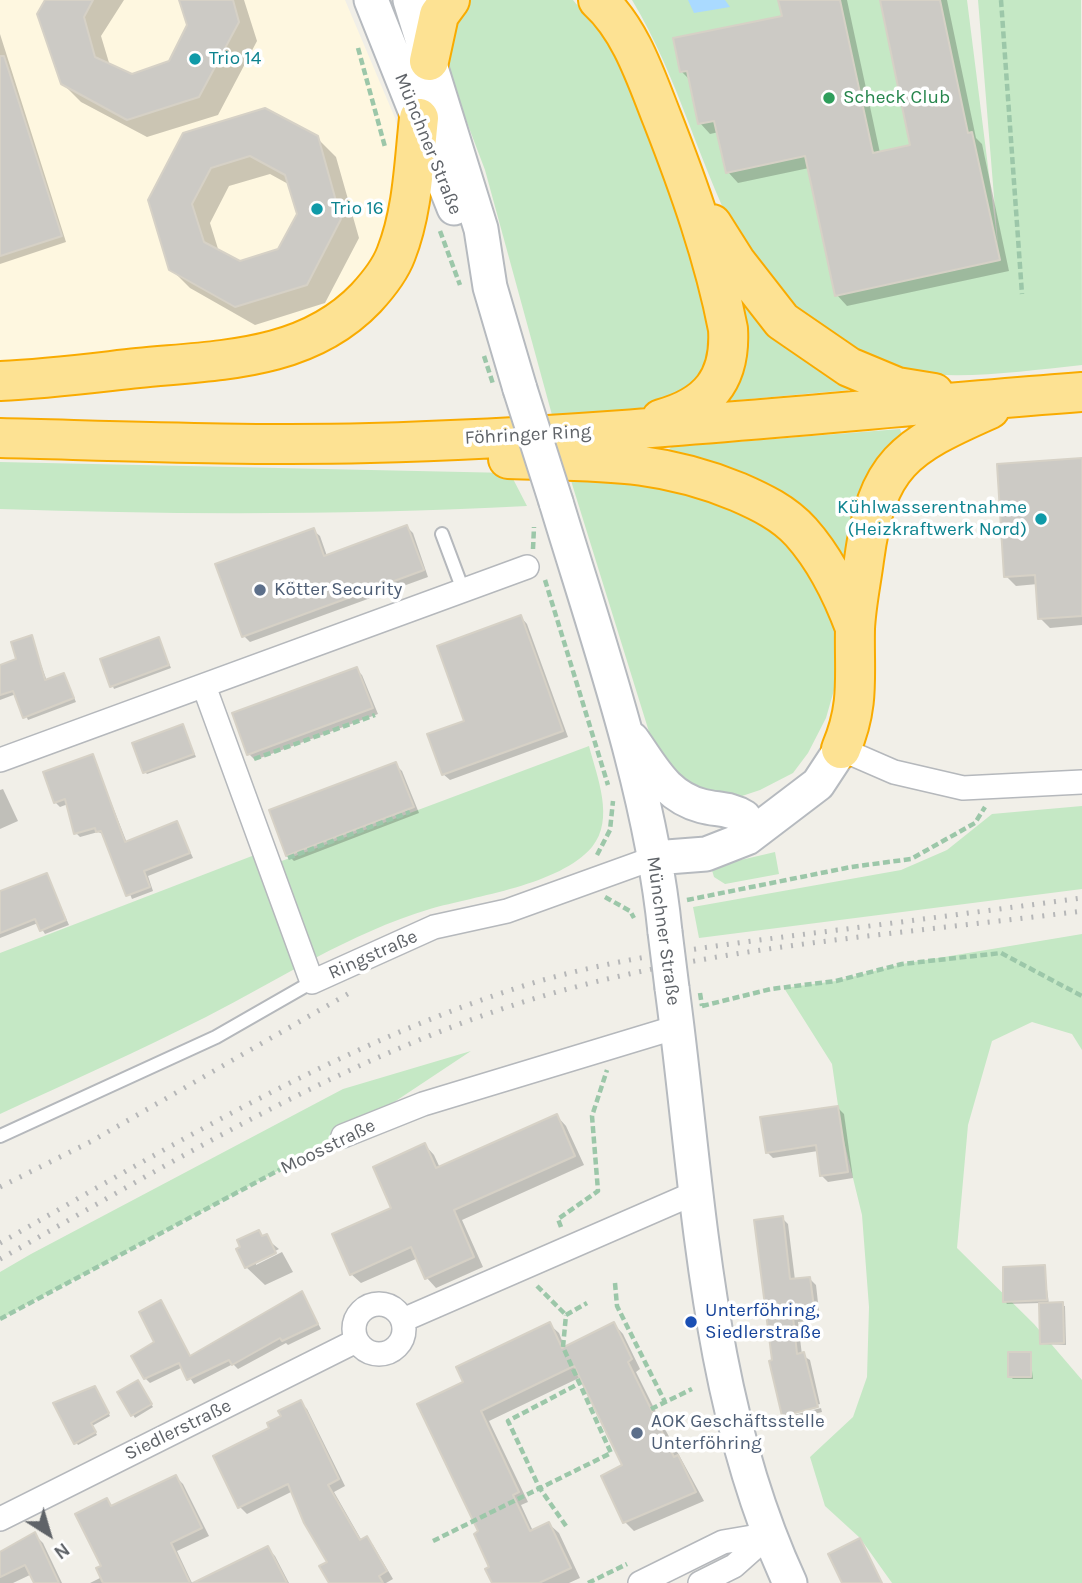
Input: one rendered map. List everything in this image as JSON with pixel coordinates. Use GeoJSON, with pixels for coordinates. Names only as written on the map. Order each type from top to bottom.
{"type":"FeatureCollection","features":[{"type":"Feature","properties":{"kind":"highway"},"geometry":{"type":"LineString","coordinates":[[429,61],[439,15],[450,0]]}},
{"type":"Feature","properties":{"kind":"highway"},"geometry":{"type":"LineString","coordinates":[[598,0],[613,17],[639,61],[689,188],[723,301],[730,354],[722,378],[705,400],[676,415],[618,431]]}},
{"type":"Feature","properties":{"kind":"highway"},"geometry":{"type":"LineString","coordinates":[[620,0],[640,34],[639,61]]}},
{"type":"Feature","properties":{"kind":"highway"},"geometry":{"type":"LineString","coordinates":[[0,381],[276,352],[315,337],[352,312],[377,286],[396,256],[407,219],[419,118]]}},
{"type":"Feature","properties":{"kind":"highway"},"geometry":{"type":"LineString","coordinates":[[689,188],[736,262],[782,321],[849,368],[897,387],[961,397],[970,401]]}},
{"type":"Feature","properties":{"kind":"highway","name":"Föhringer Ring"},"geometry":{"type":"LineString","coordinates":[[0,438],[220,444],[370,443],[618,431],[1069,393]]}},
{"type":"Feature","properties":{"kind":"highway"},"geometry":{"type":"LineString","coordinates":[[841,749],[853,722],[858,675],[855,628],[870,515],[886,477],[912,449],[945,429],[1017,397]]}},
{"type":"Feature","properties":{"kind":"highway"},"geometry":{"type":"LineString","coordinates":[[370,443],[456,458],[638,463],[700,476],[769,506],[800,530],[841,589],[855,628]]}},
{"type":"Feature","properties":{"kind":"main road","name":"Münchner Straße"},"geometry":{"type":"LineString","coordinates":[[371,0],[466,238],[490,287]]}},
{"type":"Feature","properties":{"kind":"main road","name":"Münchner Straße"},"geometry":{"type":"LineString","coordinates":[[410,0],[481,229],[490,287],[520,389],[546,513],[622,726],[654,858],[652,916],[672,988],[690,1016],[697,1192],[712,1310],[729,1401],[770,1534],[790,1583]]}},
{"type":"Feature","properties":{"kind":"main road"},"geometry":{"type":"LineString","coordinates":[[622,726],[673,796],[703,807],[732,810],[744,817]]}},
{"type":"Feature","properties":{"kind":"main road"},"geometry":{"type":"LineString","coordinates":[[654,858],[706,854],[747,838],[818,785],[841,749]]}},
{"type":"Feature","properties":{"kind":"main road"},"geometry":{"type":"LineString","coordinates":[[654,858],[697,828],[744,817],[781,813]]}},
{"type":"Feature","properties":{"kind":"street"},"geometry":{"type":"LineString","coordinates":[[0,760],[535,564]]}},
{"type":"Feature","properties":{"kind":"street","name":"Ringstraße"},"geometry":{"type":"LineString","coordinates":[[204,686],[312,982],[434,926],[507,911],[654,858]]}},
{"type":"Feature","properties":{"kind":"street"},"geometry":{"type":"LineString","coordinates":[[841,749],[894,772],[963,788],[1082,782]]}},
{"type":"Feature","properties":{"kind":"street","name":"Moosstraße"},"geometry":{"type":"LineString","coordinates":[[343,1136],[423,1104],[615,1047],[690,1016]]}},
{"type":"Feature","properties":{"kind":"street"},"geometry":{"type":"LineString","coordinates":[[403,1320],[697,1192]]}},
{"type":"Feature","properties":{"kind":"street"},"geometry":{"type":"LineString","coordinates":[[376,1303],[393,1307],[403,1320],[403,1336],[393,1350],[386,1354],[369,1353],[356,1341],[356,1317],[368,1306],[376,1303]]}},
{"type":"Feature","properties":{"kind":"street","name":"Siedlerstraße"},"geometry":{"type":"LineString","coordinates":[[0,1519],[356,1341]]}},
{"type":"Feature","properties":{"kind":"street"},"geometry":{"type":"LineString","coordinates":[[640,1583],[723,1542],[770,1534]]}},
{"type":"Feature","properties":{"kind":"street"},"geometry":{"type":"LineString","coordinates":[[700,1583],[734,1566],[770,1534]]}},
{"type":"Feature","properties":{"kind":"lane"},"geometry":{"type":"LineString","coordinates":[[442,534],[463,590]]}},
{"type":"Feature","properties":{"kind":"lane"},"geometry":{"type":"LineString","coordinates":[[0,1136],[216,1037],[312,982]]}},
{"type":"Feature","properties":{"kind":"path"},"geometry":{"type":"LineString","coordinates":[[1001,0],[1023,294]]}},
{"type":"Feature","properties":{"kind":"path"},"geometry":{"type":"LineString","coordinates":[[546,513],[532,533],[535,564],[613,802],[610,830],[597,854],[606,899],[652,916],[851,867],[911,859],[975,823],[985,808],[982,789]]}},
{"type":"Feature","properties":{"kind":"path"},"geometry":{"type":"LineString","coordinates":[[233,767],[375,715]]}},
{"type":"Feature","properties":{"kind":"path"},"geometry":{"type":"LineString","coordinates":[[270,865],[410,812]]}},
{"type":"Feature","properties":{"kind":"path"},"geometry":{"type":"LineString","coordinates":[[690,1016],[771,989],[836,981],[902,964],[1001,953],[1082,996]]}},
{"type":"Feature","properties":{"kind":"path"},"geometry":{"type":"LineString","coordinates":[[570,1247],[558,1219],[598,1191],[592,1116],[615,1047]]}},
{"type":"Feature","properties":{"kind":"path","name":"Moosstraße"},"geometry":{"type":"LineString","coordinates":[[0,1319],[343,1136]]}},
{"type":"Feature","properties":{"kind":"path"},"geometry":{"type":"LineString","coordinates":[[433,1541],[611,1453],[563,1347],[566,1315],[522,1270]]}},
{"type":"Feature","properties":{"kind":"path"},"geometry":{"type":"LineString","coordinates":[[615,1283],[617,1306],[665,1402]]}},
{"type":"Feature","properties":{"kind":"path"},"geometry":{"type":"LineString","coordinates":[[566,1315],[587,1303]]}},
{"type":"Feature","properties":{"kind":"path"},"geometry":{"type":"LineString","coordinates":[[566,1526],[539,1488],[508,1420],[579,1383]]}},
{"type":"Feature","properties":{"kind":"path"},"geometry":{"type":"LineString","coordinates":[[650,1409],[692,1389]]}},
{"type":"Feature","properties":{"kind":"shaded area"},"geometry":{"type":"Polygon","coordinates":[[[0,0],[345,0],[395,118],[406,175],[373,281],[297,335],[0,366],[0,0]]]}},
{"type":"Feature","properties":{"kind":"green space"},"geometry":{"type":"Polygon","coordinates":[[[461,0],[573,0],[613,47],[696,251],[717,364],[665,407],[552,415],[485,170],[446,67],[461,0]]]}},
{"type":"Feature","properties":{"kind":"green space","name":"Scheck Club"},"geometry":{"type":"Polygon","coordinates":[[[632,0],[967,0],[998,246],[978,0],[1081,0],[1082,365],[973,375],[898,370],[861,355],[798,311],[763,278],[745,252],[715,190],[664,61],[632,0]]]}},
{"type":"Feature","properties":{"kind":"green space"},"geometry":{"type":"Polygon","coordinates":[[[735,289],[861,389],[727,401],[735,289]]]}},
{"type":"Feature","properties":{"kind":"green space"},"geometry":{"type":"Polygon","coordinates":[[[900,429],[902,435],[876,460],[860,490],[843,560],[667,452],[671,447],[900,429]]]}},
{"type":"Feature","properties":{"kind":"green space"},"geometry":{"type":"Polygon","coordinates":[[[0,462],[510,473],[527,506],[264,513],[0,509],[0,462]]]}},
{"type":"Feature","properties":{"kind":"green space"},"geometry":{"type":"Polygon","coordinates":[[[568,471],[699,490],[790,536],[831,609],[837,649],[836,683],[826,718],[808,753],[793,773],[760,790],[739,797],[704,800],[659,764],[568,471]]]}},
{"type":"Feature","properties":{"kind":"green space"},"geometry":{"type":"Polygon","coordinates":[[[589,746],[600,784],[602,824],[592,847],[578,860],[539,880],[430,909],[372,931],[181,1030],[0,1114],[0,953],[265,851],[271,865],[589,746]]]}},
{"type":"Feature","properties":{"kind":"green space"},"geometry":{"type":"Polygon","coordinates":[[[1082,806],[1082,889],[699,938],[693,907],[901,870],[947,850],[992,814],[1082,806]]]}},
{"type":"Feature","properties":{"kind":"green space"},"geometry":{"type":"Polygon","coordinates":[[[775,852],[779,874],[725,884],[714,877],[711,867],[775,852]]]}},
{"type":"Feature","properties":{"kind":"green space"},"geometry":{"type":"Polygon","coordinates":[[[1082,934],[1082,1050],[1072,1034],[1032,1022],[992,1041],[968,1125],[957,1248],[1034,1324],[1082,1380],[1082,1583],[892,1583],[860,1538],[825,1506],[810,1457],[853,1417],[867,1377],[869,1307],[862,1215],[842,1133],[832,1064],[784,988],[836,981],[902,964],[1082,934]]]}},
{"type":"Feature","properties":{"kind":"green space"},"geometry":{"type":"Polygon","coordinates":[[[471,1051],[343,1136],[0,1319],[0,1272],[31,1254],[343,1089],[471,1051]]]}},
{"type":"Feature","properties":{"kind":"water"},"geometry":{"type":"Polygon","coordinates":[[[688,0],[725,0],[730,7],[694,13],[688,0]]]}},
{"type":"Feature","properties":{"kind":"building","name":"Trio 14"},"geometry":{"type":"Polygon","coordinates":[[[45,0],[93,0],[84,17],[95,57],[132,74],[169,61],[187,25],[179,0],[233,0],[239,22],[199,97],[127,120],[61,84],[37,14],[45,0]]]}},
{"type":"Feature","properties":{"kind":"building","name":"Scheck Club"},"geometry":{"type":"Polygon","coordinates":[[[778,0],[840,0],[873,153],[910,145],[880,0],[940,0],[968,133],[972,132],[1000,260],[835,296],[805,156],[726,173],[714,121],[698,124],[687,71],[680,72],[673,38],[782,16],[778,0]]]}},
{"type":"Feature","properties":{"kind":"building"},"geometry":{"type":"Polygon","coordinates":[[[0,56],[4,56],[62,236],[0,256],[0,56]]]}},
{"type":"Feature","properties":{"kind":"building","name":"Trio 16"},"geometry":{"type":"Polygon","coordinates":[[[265,108],[318,136],[341,219],[307,285],[235,307],[169,270],[148,200],[183,133],[265,108]],[[250,156],[211,168],[192,204],[204,242],[240,261],[278,249],[297,214],[285,175],[250,156]]]}},
{"type":"Feature","properties":{"kind":"building","name":"Kühlwasserentnahme (Heizkraftwerk Nord)"},"geometry":{"type":"Polygon","coordinates":[[[1082,458],[1082,616],[1038,619],[1035,575],[1004,577],[997,464],[1082,458]]]}},
{"type":"Feature","properties":{"kind":"building"},"geometry":{"type":"Polygon","coordinates":[[[407,525],[424,570],[242,637],[215,564],[314,528],[324,556],[407,525]]]}},
{"type":"Feature","properties":{"kind":"building"},"geometry":{"type":"Polygon","coordinates":[[[521,615],[563,731],[442,775],[427,734],[464,721],[437,646],[521,615]]]}},
{"type":"Feature","properties":{"kind":"building"},"geometry":{"type":"Polygon","coordinates":[[[32,635],[45,680],[64,673],[74,698],[23,718],[13,691],[0,695],[0,665],[16,659],[11,642],[32,635]]]}},
{"type":"Feature","properties":{"kind":"building"},"geometry":{"type":"Polygon","coordinates":[[[159,637],[169,665],[110,687],[100,659],[159,637]]]}},
{"type":"Feature","properties":{"kind":"building"},"geometry":{"type":"Polygon","coordinates":[[[357,667],[373,708],[247,755],[232,713],[357,667]]]}},
{"type":"Feature","properties":{"kind":"building"},"geometry":{"type":"Polygon","coordinates":[[[183,724],[194,754],[143,773],[132,743],[183,724]]]}},
{"type":"Feature","properties":{"kind":"building"},"geometry":{"type":"Polygon","coordinates":[[[93,754],[125,842],[177,821],[190,853],[144,871],[150,887],[126,896],[101,831],[96,832],[95,828],[74,834],[65,799],[54,803],[43,772],[93,754]]]}},
{"type":"Feature","properties":{"kind":"building"},"geometry":{"type":"Polygon","coordinates":[[[396,762],[414,807],[286,856],[269,810],[396,762]]]}},
{"type":"Feature","properties":{"kind":"building"},"geometry":{"type":"Polygon","coordinates":[[[47,873],[66,920],[40,931],[35,919],[0,933],[0,891],[47,873]]]}},
{"type":"Feature","properties":{"kind":"building"},"geometry":{"type":"Polygon","coordinates":[[[838,1106],[848,1172],[820,1176],[816,1145],[766,1153],[760,1117],[838,1106]]]}},
{"type":"Feature","properties":{"kind":"building"},"geometry":{"type":"Polygon","coordinates":[[[557,1114],[575,1156],[454,1210],[474,1257],[425,1279],[411,1247],[350,1275],[332,1234],[391,1208],[373,1167],[425,1143],[436,1168],[557,1114]]]}},
{"type":"Feature","properties":{"kind":"building"},"geometry":{"type":"Polygon","coordinates":[[[783,1216],[790,1279],[810,1277],[815,1315],[793,1317],[797,1354],[804,1352],[818,1407],[782,1416],[769,1361],[772,1360],[754,1220],[783,1216]]]}},
{"type":"Feature","properties":{"kind":"building"},"geometry":{"type":"Polygon","coordinates":[[[259,1230],[262,1236],[267,1234],[276,1253],[245,1268],[236,1249],[240,1247],[237,1240],[259,1230]]]}},
{"type":"Feature","properties":{"kind":"building"},"geometry":{"type":"Polygon","coordinates":[[[1045,1265],[1047,1300],[1003,1302],[1003,1267],[1045,1265]]]}},
{"type":"Feature","properties":{"kind":"building"},"geometry":{"type":"Polygon","coordinates":[[[302,1291],[318,1324],[282,1341],[280,1338],[232,1365],[229,1360],[187,1380],[179,1363],[144,1379],[131,1356],[154,1342],[139,1312],[161,1300],[190,1356],[302,1291]]]}},
{"type":"Feature","properties":{"kind":"building"},"geometry":{"type":"Polygon","coordinates":[[[1063,1302],[1064,1343],[1040,1344],[1039,1303],[1063,1302]]]}},
{"type":"Feature","properties":{"kind":"building"},"geometry":{"type":"Polygon","coordinates":[[[550,1322],[562,1348],[614,1322],[632,1359],[628,1362],[674,1457],[678,1455],[696,1492],[623,1523],[601,1476],[622,1465],[574,1366],[481,1411],[519,1492],[513,1495],[530,1531],[549,1522],[571,1568],[539,1583],[492,1583],[485,1569],[489,1567],[474,1534],[478,1531],[417,1404],[463,1382],[456,1367],[550,1322]]]}},
{"type":"Feature","properties":{"kind":"building"},"geometry":{"type":"Polygon","coordinates":[[[1008,1352],[1031,1352],[1031,1377],[1008,1377],[1008,1352]]]}},
{"type":"Feature","properties":{"kind":"building"},"geometry":{"type":"Polygon","coordinates":[[[138,1380],[152,1404],[131,1416],[117,1392],[138,1380]]]}},
{"type":"Feature","properties":{"kind":"building"},"geometry":{"type":"Polygon","coordinates":[[[95,1386],[109,1413],[91,1423],[96,1432],[74,1444],[53,1403],[95,1386]]]}},
{"type":"Feature","properties":{"kind":"building"},"geometry":{"type":"Polygon","coordinates":[[[301,1400],[339,1479],[328,1485],[360,1540],[367,1536],[387,1571],[379,1576],[383,1583],[329,1583],[319,1566],[327,1562],[304,1523],[288,1484],[238,1508],[213,1456],[269,1428],[267,1423],[281,1416],[278,1411],[301,1400]]]}},
{"type":"Feature","properties":{"kind":"building"},"geometry":{"type":"Polygon","coordinates":[[[176,1475],[202,1528],[171,1543],[190,1583],[103,1583],[96,1568],[101,1566],[75,1514],[107,1498],[111,1506],[176,1475]]]}},
{"type":"Feature","properties":{"kind":"building"},"geometry":{"type":"Polygon","coordinates":[[[35,1532],[59,1583],[34,1583],[25,1565],[0,1577],[0,1552],[35,1532]]]}},
{"type":"Feature","properties":{"kind":"building"},"geometry":{"type":"Polygon","coordinates":[[[860,1538],[882,1583],[842,1583],[828,1554],[860,1538]]]}},
{"type":"Feature","properties":{"kind":"building"},"geometry":{"type":"Polygon","coordinates":[[[268,1546],[287,1583],[193,1583],[268,1546]]]}},
{"type":"Feature","properties":{"kind":"railway"},"geometry":{"type":"LineString","coordinates":[[0,1243],[191,1135],[320,1068],[454,1010],[523,986],[588,968],[689,950],[1082,898]]}},
{"type":"Feature","properties":{"kind":"railway"},"geometry":{"type":"LineString","coordinates":[[0,1259],[191,1151],[320,1084],[454,1026],[523,1002],[591,983],[730,955],[1082,911]]}},
{"type":"Feature","properties":{"kind":"railway"},"geometry":{"type":"LineString","coordinates":[[0,1187],[92,1141],[351,992]]}},
{"type":"Feature","properties":{"kind":"place","name":"Trio 14"},"geometry":{"type":"Point","coordinates":[195,59]}},
{"type":"Feature","properties":{"kind":"place","name":"Scheck Club"},"geometry":{"type":"Point","coordinates":[829,98]}},
{"type":"Feature","properties":{"kind":"place","name":"Trio 16"},"geometry":{"type":"Point","coordinates":[317,209]}},
{"type":"Feature","properties":{"kind":"place","name":"Kühlwasserentnahme (Heizkraftwerk Nord)"},"geometry":{"type":"Point","coordinates":[1041,519]}},
{"type":"Feature","properties":{"kind":"place","name":"Kötter Security"},"geometry":{"type":"Point","coordinates":[260,590]}},
{"type":"Feature","properties":{"kind":"place","name":"Unterföhring, Siedlerstraße"},"geometry":{"type":"Point","coordinates":[691,1322]}},
{"type":"Feature","properties":{"kind":"place","name":"AOK Geschäftsstelle Unterföhring"},"geometry":{"type":"Point","coordinates":[637,1433]}}]}
